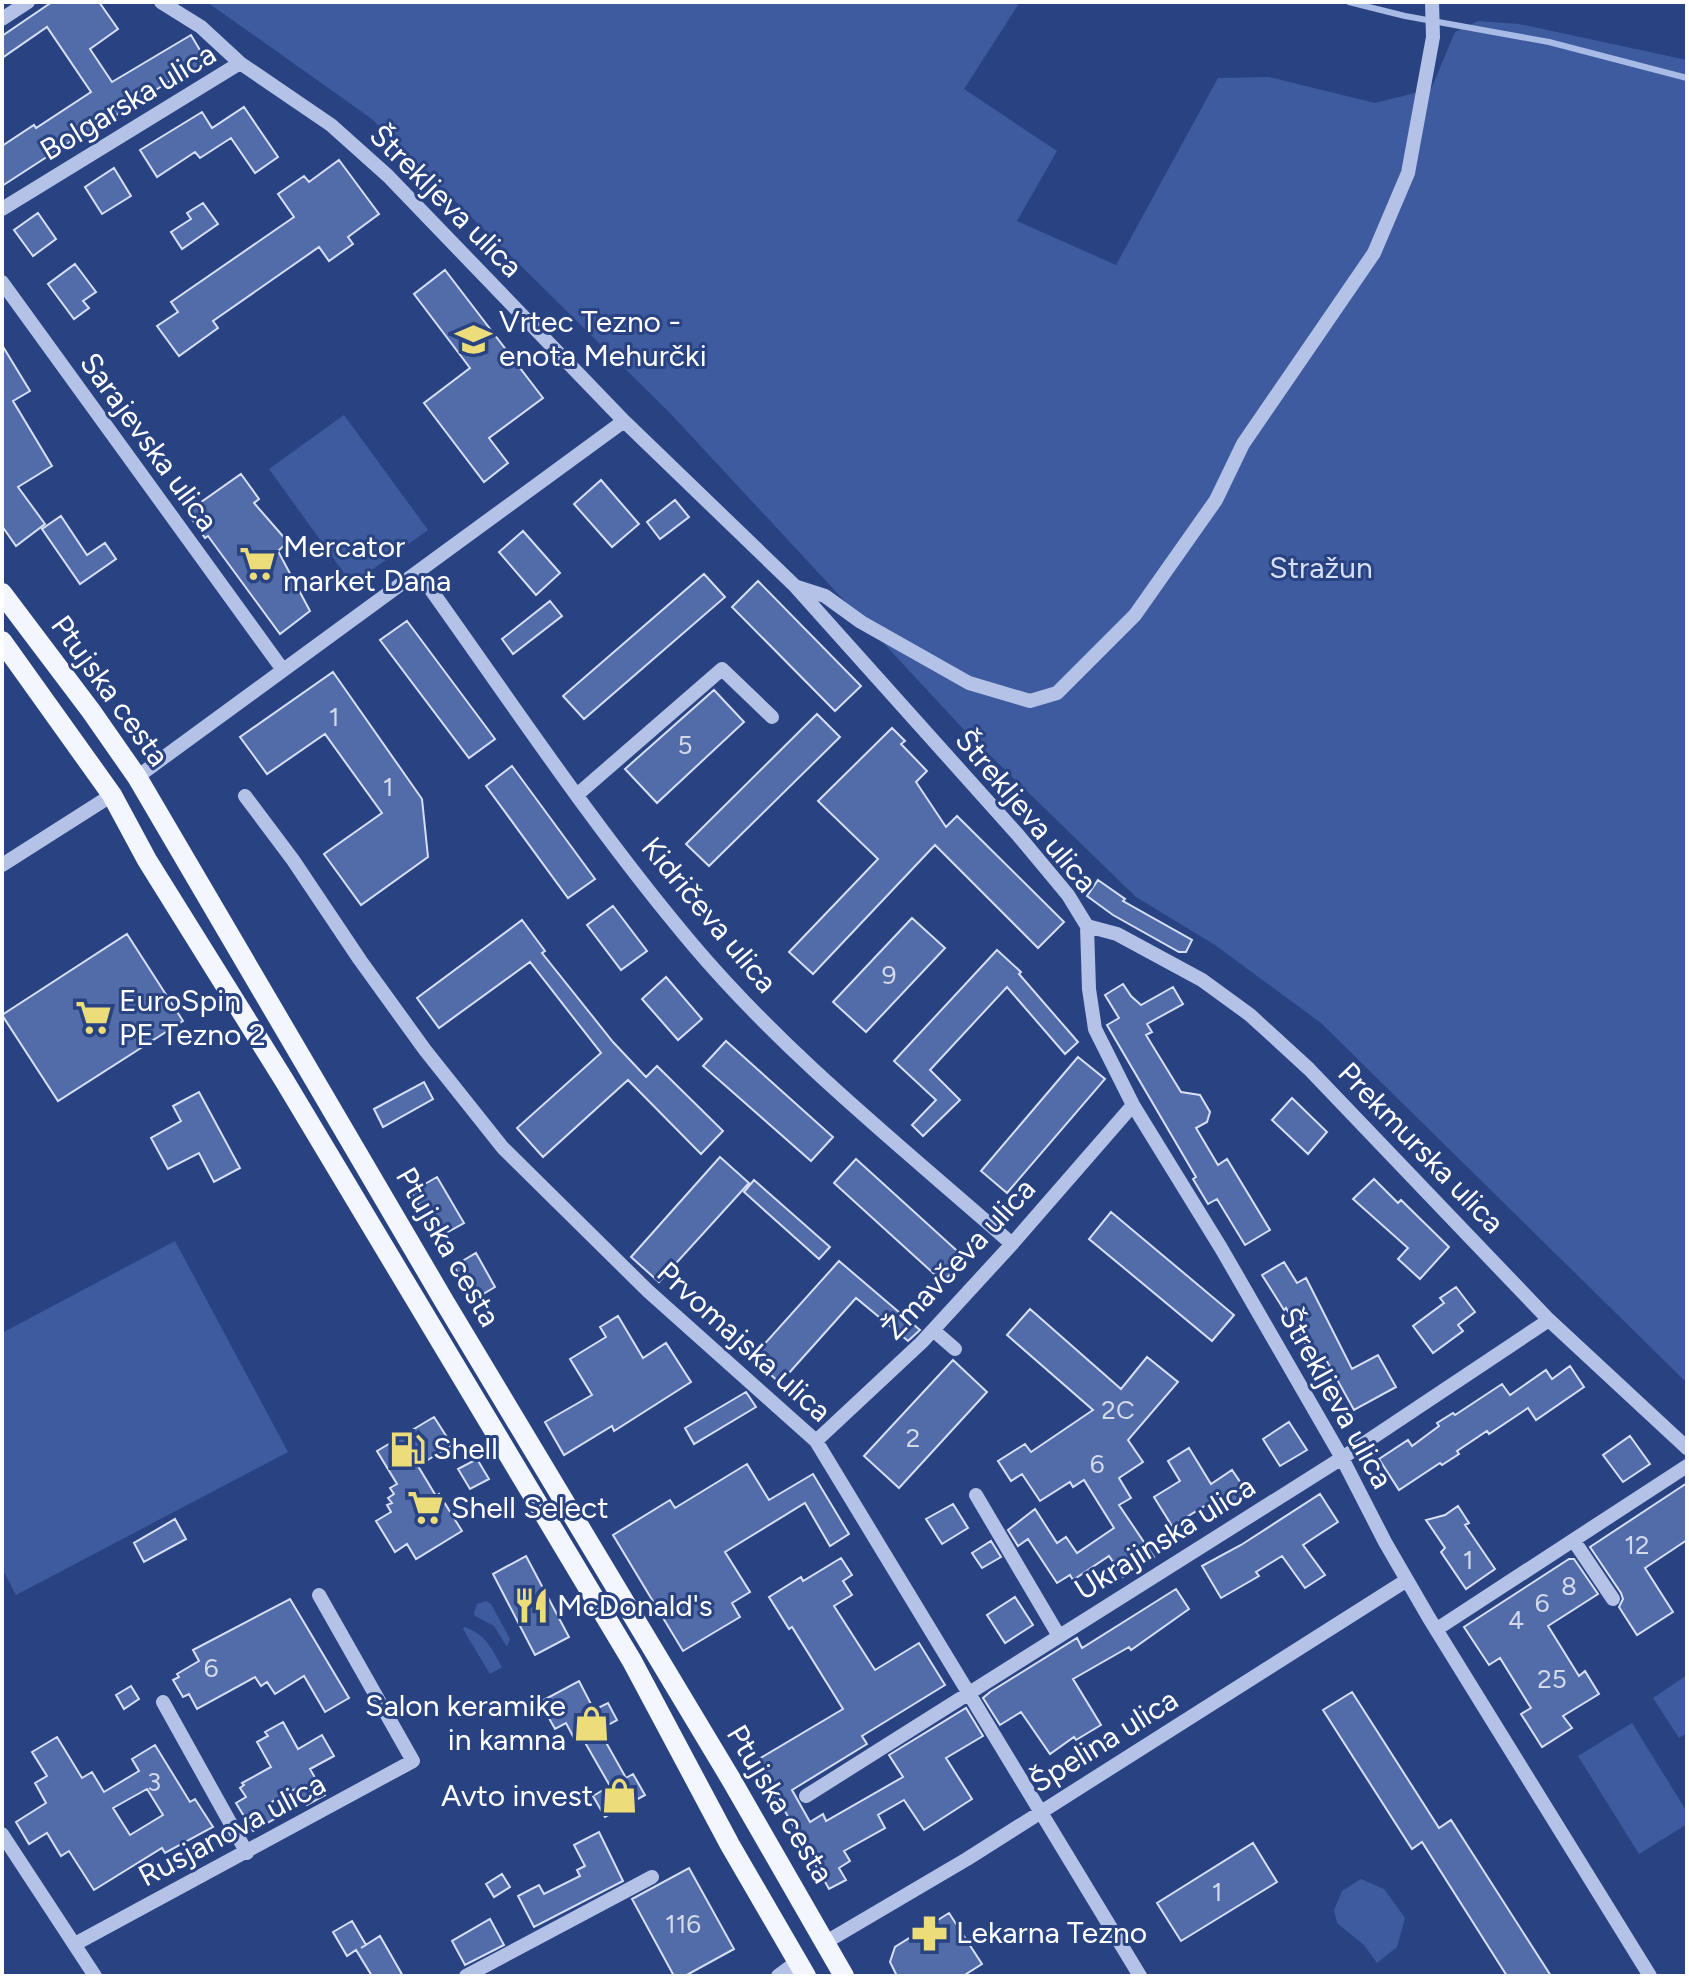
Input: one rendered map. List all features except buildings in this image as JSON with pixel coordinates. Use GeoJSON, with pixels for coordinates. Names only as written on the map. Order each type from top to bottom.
{"type":"FeatureCollection","features":[{"type":"Feature","properties":{"kind":"main road","name":"Ptujska cesta"},"geometry":{"type":"LineString","coordinates":[[2,593],[137,777],[844,1976]]}},
{"type":"Feature","properties":{"kind":"main road","name":"Ptujska cesta"},"geometry":{"type":"LineString","coordinates":[[2,641],[112,795],[147,860],[284,1080],[632,1661],[700,1790],[802,1969]]}},
{"type":"Feature","properties":{"kind":"main road"},"geometry":{"type":"LineString","coordinates":[[112,795],[137,777]]}},
{"type":"Feature","properties":{"kind":"main road"},"geometry":{"type":"LineString","coordinates":[[802,1969],[826,1942]]}},
{"type":"Feature","properties":{"kind":"street"},"geometry":{"type":"LineString","coordinates":[[2,19],[28,2]]}},
{"type":"Feature","properties":{"kind":"street","name":"Štrekljeva ulica"},"geometry":{"type":"LineString","coordinates":[[161,2],[201,27],[240,63],[331,125],[388,176],[624,421],[795,586],[1068,895],[1087,926],[1089,989],[1095,1029],[1133,1105],[1221,1248],[1342,1458],[1407,1580],[1650,1976]]}},
{"type":"Feature","properties":{"kind":"street"},"geometry":{"type":"LineString","coordinates":[[795,586],[825,596],[861,622],[969,683],[1030,701],[1057,693],[1135,615],[1216,500],[1243,444],[1374,253],[1408,173],[1433,37],[1432,2]]}},
{"type":"Feature","properties":{"kind":"street","name":"Bolgarska ulica"},"geometry":{"type":"LineString","coordinates":[[2,209],[240,63]]}},
{"type":"Feature","properties":{"kind":"street","name":"Sarajevska ulica"},"geometry":{"type":"LineString","coordinates":[[2,282],[283,670]]}},
{"type":"Feature","properties":{"kind":"street"},"geometry":{"type":"LineString","coordinates":[[137,777],[624,421]]}},
{"type":"Feature","properties":{"kind":"street","name":"Kidričeva ulica"},"geometry":{"type":"LineString","coordinates":[[419,573],[578,794],[694,947],[785,1042],[1012,1244]]}},
{"type":"Feature","properties":{"kind":"street"},"geometry":{"type":"LineString","coordinates":[[578,794],[722,669],[772,717]]}},
{"type":"Feature","properties":{"kind":"street"},"geometry":{"type":"LineString","coordinates":[[2,865],[112,795]]}},
{"type":"Feature","properties":{"kind":"street","name":"Prvomajska ulica"},"geometry":{"type":"LineString","coordinates":[[245,796],[293,860],[369,973],[503,1148],[648,1291],[816,1441],[1140,1976]]}},
{"type":"Feature","properties":{"kind":"street","name":"Prekmurska ulica"},"geometry":{"type":"LineString","coordinates":[[1087,926],[1117,934],[1202,980],[1250,1015],[1309,1069],[1549,1320],[1687,1448]]}},
{"type":"Feature","properties":{"kind":"street","name":"Žmavčeva ulica"},"geometry":{"type":"LineString","coordinates":[[816,1441],[933,1330],[1133,1105]]}},
{"type":"Feature","properties":{"kind":"street","name":"Ukrajinska ulica"},"geometry":{"type":"LineString","coordinates":[[806,1796],[1342,1458],[1549,1320]]}},
{"type":"Feature","properties":{"kind":"street"},"geometry":{"type":"LineString","coordinates":[[933,1330],[955,1349]]}},
{"type":"Feature","properties":{"kind":"street"},"geometry":{"type":"LineString","coordinates":[[1437,1629],[1687,1466]]}},
{"type":"Feature","properties":{"kind":"street"},"geometry":{"type":"LineString","coordinates":[[976,1495],[1059,1636]]}},
{"type":"Feature","properties":{"kind":"street"},"geometry":{"type":"LineString","coordinates":[[1574,1541],[1613,1599]]}},
{"type":"Feature","properties":{"kind":"street","name":"Špelina ulica"},"geometry":{"type":"LineString","coordinates":[[826,1942],[967,1859],[1407,1580]]}},
{"type":"Feature","properties":{"kind":"street","name":"Rusjanova ulica"},"geometry":{"type":"LineString","coordinates":[[75,1944],[413,1761],[319,1595]]}},
{"type":"Feature","properties":{"kind":"street"},"geometry":{"type":"LineString","coordinates":[[163,1702],[247,1853]]}},
{"type":"Feature","properties":{"kind":"street"},"geometry":{"type":"LineString","coordinates":[[2,1834],[95,1976]]}},
{"type":"Feature","properties":{"kind":"street"},"geometry":{"type":"LineString","coordinates":[[466,1976],[652,1877]]}},
{"type":"Feature","properties":{"kind":"street"},"geometry":{"type":"LineString","coordinates":[[778,1976],[802,1969]]}},
{"type":"Feature","properties":{"kind":"green space","name":"Stražun"},"geometry":{"type":"Polygon","coordinates":[[[207,2],[1020,2],[964,89],[1057,151],[1017,221],[1116,265],[1218,78],[1269,77],[1375,103],[1431,89],[1455,32],[1478,21],[1519,24],[1687,60],[1687,1383],[1321,1023],[1215,945],[1136,897],[967,733],[670,413],[372,119],[207,2]]]}},
{"type":"Feature","properties":{"kind":"green space"},"geometry":{"type":"Polygon","coordinates":[[[344,415],[428,530],[352,584],[269,469],[344,415]]]}},
{"type":"Feature","properties":{"kind":"green space"},"geometry":{"type":"Polygon","coordinates":[[[175,1241],[288,1452],[16,1595],[2,1568],[2,1333],[175,1241]]]}},
{"type":"Feature","properties":{"kind":"green space"},"geometry":{"type":"Polygon","coordinates":[[[486,1601],[491,1604],[510,1639],[507,1647],[494,1626],[475,1616],[477,1604],[486,1601]]]}},
{"type":"Feature","properties":{"kind":"green space"},"geometry":{"type":"Polygon","coordinates":[[[464,1627],[483,1638],[502,1667],[490,1674],[464,1627]]]}},
{"type":"Feature","properties":{"kind":"green space"},"geometry":{"type":"Polygon","coordinates":[[[1687,1675],[1687,1733],[1679,1738],[1653,1698],[1687,1675]]]}},
{"type":"Feature","properties":{"kind":"green space"},"geometry":{"type":"Polygon","coordinates":[[[1632,1723],[1687,1812],[1687,1824],[1639,1854],[1578,1756],[1632,1723]]]}},
{"type":"Feature","properties":{"kind":"green space"},"geometry":{"type":"Polygon","coordinates":[[[1361,1879],[1384,1889],[1405,1918],[1397,1947],[1377,1963],[1364,1945],[1337,1923],[1334,1910],[1342,1891],[1361,1879]]]}},
{"type":"Feature","properties":{"kind":"waterway"},"geometry":{"type":"LineString","coordinates":[[1349,2],[1405,16],[1549,42],[1687,78]]}},
{"type":"Feature","properties":{"kind":"place","name":"Vrtec Tezno - enota Mehurčki"},"geometry":{"type":"Point","coordinates":[473,339]}},
{"type":"Feature","properties":{"kind":"place","name":"Mercator market Dana"},"geometry":{"type":"Point","coordinates":[257,564]}},
{"type":"Feature","properties":{"kind":"place","name":"EuroSpin PE Tezno 2"},"geometry":{"type":"Point","coordinates":[93,1018]}},
{"type":"Feature","properties":{"kind":"place","name":"Shell"},"geometry":{"type":"Point","coordinates":[407,1449]}},
{"type":"Feature","properties":{"kind":"place","name":"Shell Select"},"geometry":{"type":"Point","coordinates":[425,1508]}},
{"type":"Feature","properties":{"kind":"place","name":"McDonald's"},"geometry":{"type":"Point","coordinates":[531,1606]}},
{"type":"Feature","properties":{"kind":"place","name":"Salon keramike in kamna"},"geometry":{"type":"Point","coordinates":[592,1723]}},
{"type":"Feature","properties":{"kind":"place","name":"Avto invest"},"geometry":{"type":"Point","coordinates":[619,1796]}},
{"type":"Feature","properties":{"kind":"place","name":"Lekarna Tezno"},"geometry":{"type":"Point","coordinates":[930,1933]}}]}
